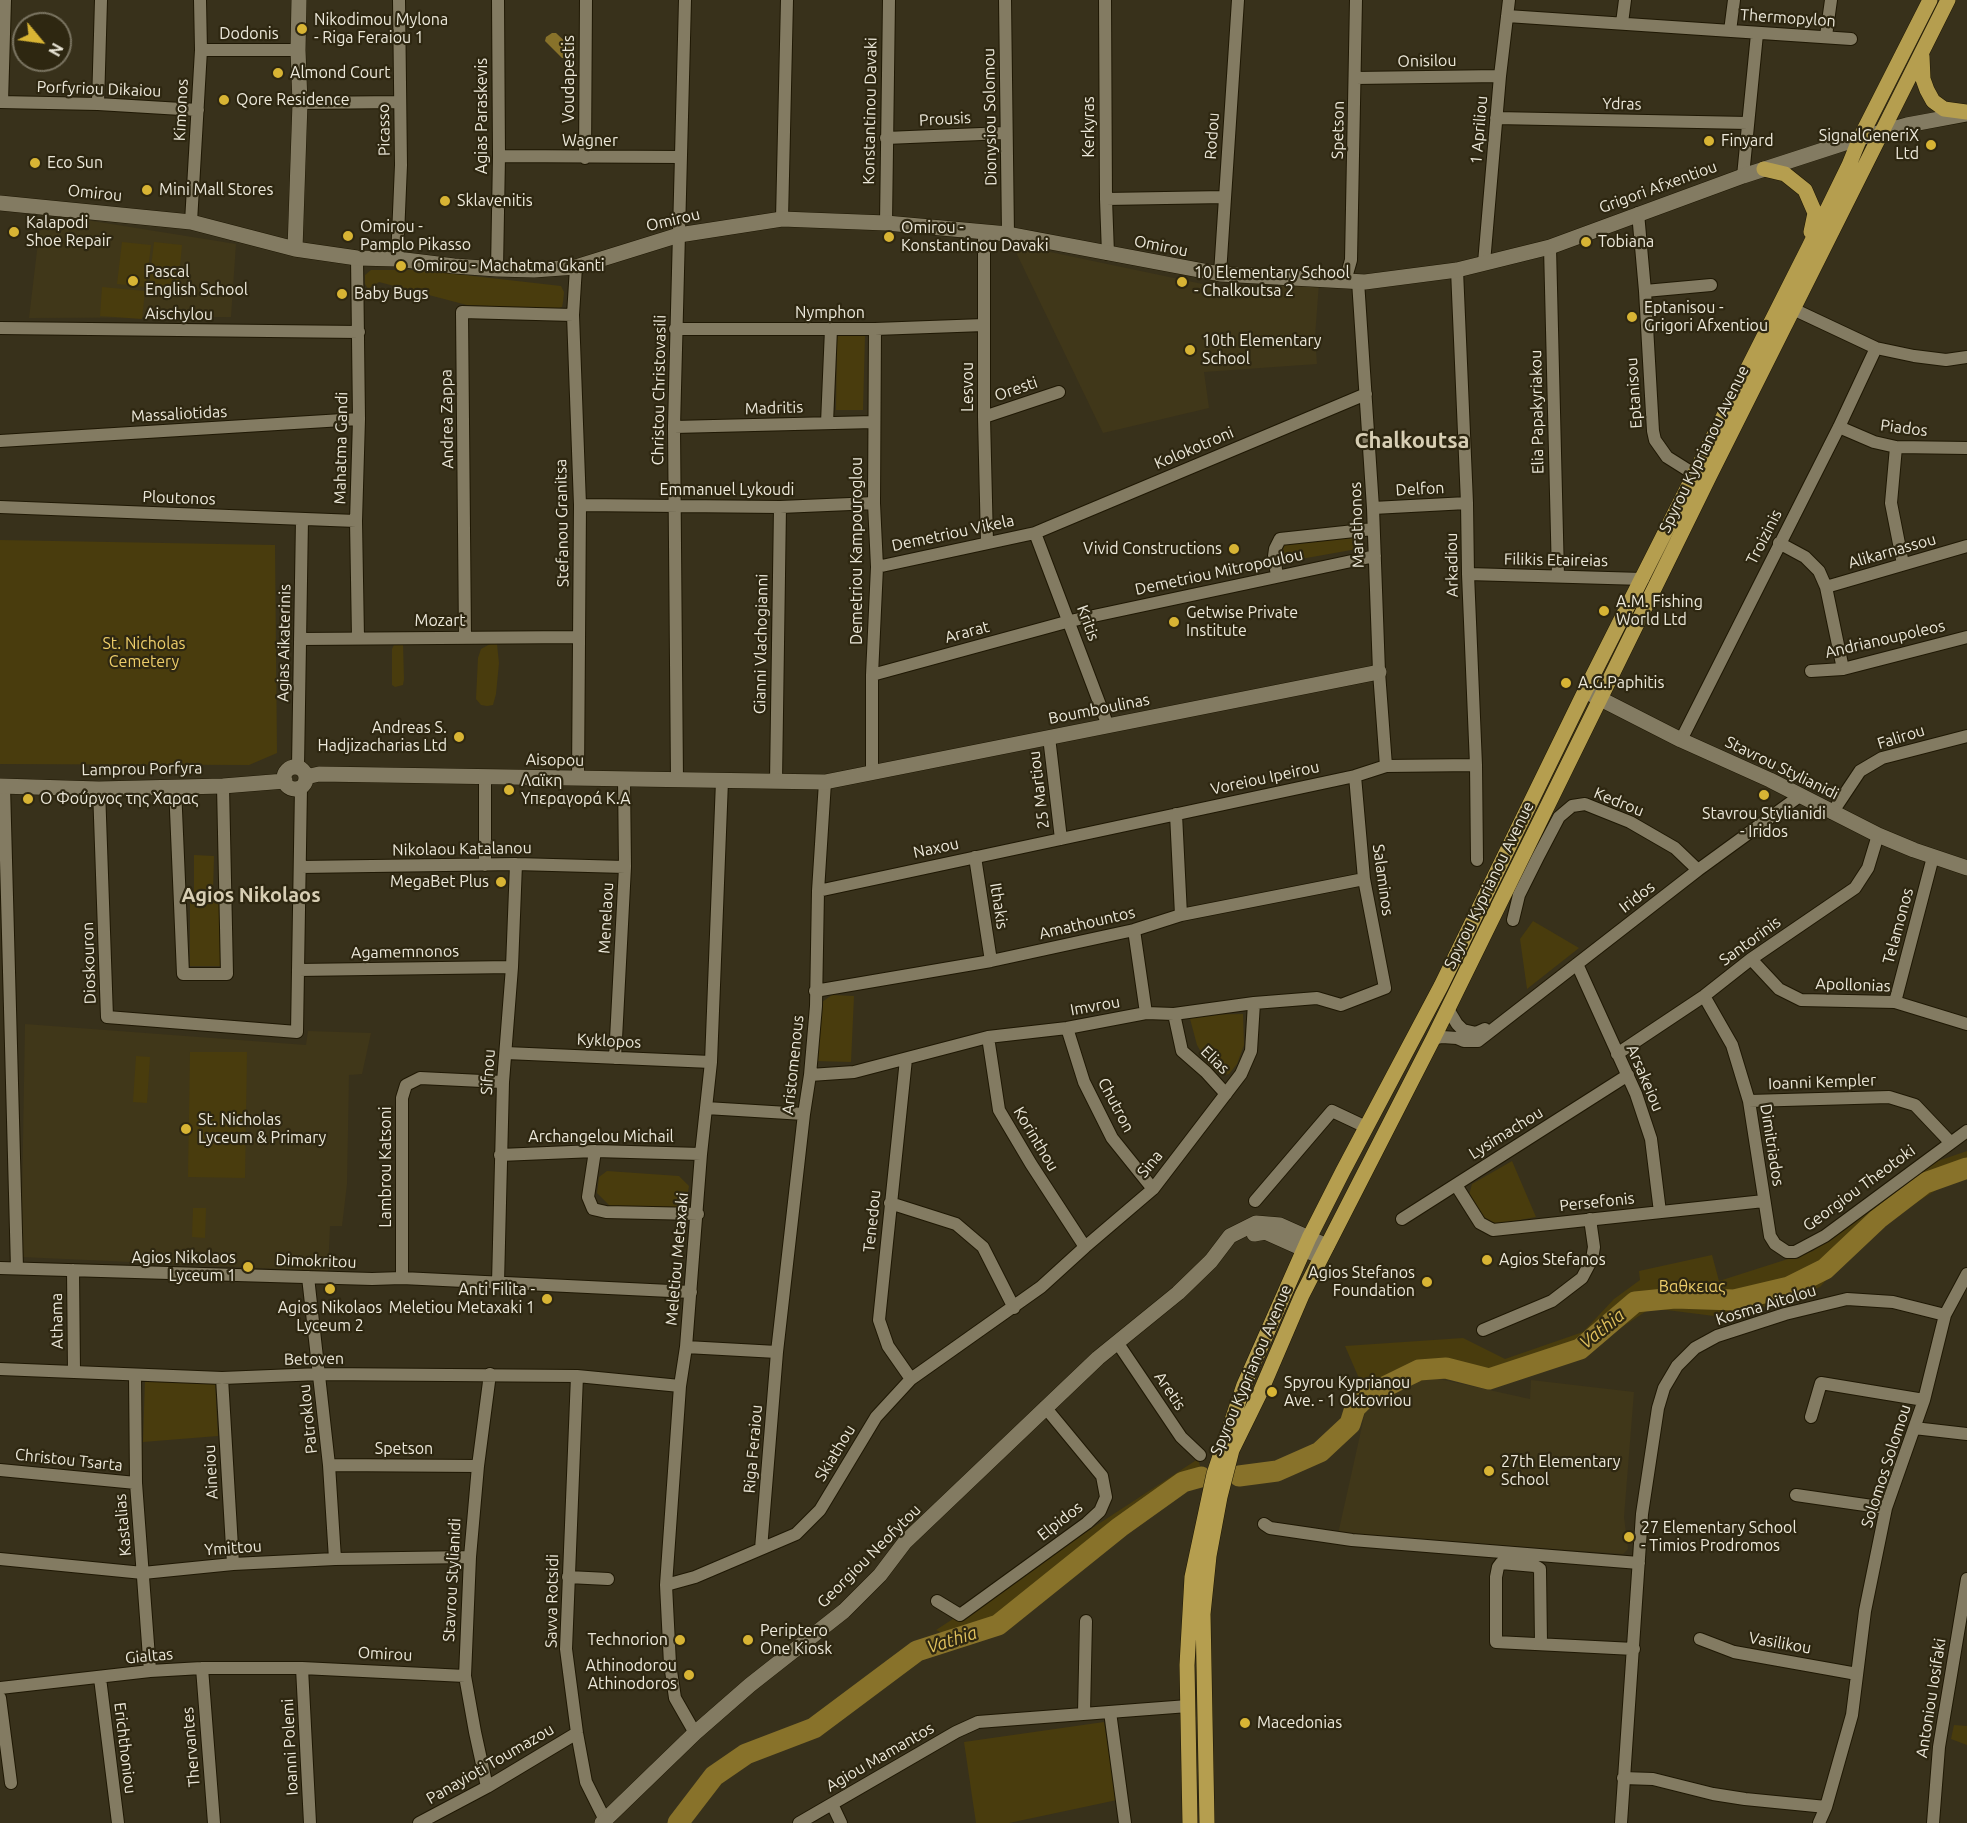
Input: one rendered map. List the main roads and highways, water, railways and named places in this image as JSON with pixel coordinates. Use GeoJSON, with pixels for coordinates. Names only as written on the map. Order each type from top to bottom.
{"type":"FeatureCollection","features":[{"type":"Feature","properties":{"kind":"main road","name":"Spyrou Kyprianou Avenue"},"geometry":{"type":"LineString","coordinates":[[1190,1823],[1187,1665],[1192,1577],[1214,1474],[1244,1385],[1306,1244],[1441,986],[1585,691],[1809,247],[1860,138],[1930,0]]}},
{"type":"Feature","properties":{"kind":"main road","name":"Spyrou Kyprianou Avenue"},"geometry":{"type":"LineString","coordinates":[[1210,1820],[1203,1614],[1209,1556],[1232,1450],[1260,1393],[1302,1295],[1448,1009],[1948,0]]}},
{"type":"Feature","properties":{"kind":"main road"},"geometry":{"type":"LineString","coordinates":[[1922,53],[1923,79],[1933,101],[1944,109],[1967,113]]}},
{"type":"Feature","properties":{"kind":"main road"},"geometry":{"type":"LineString","coordinates":[[1764,169],[1785,174],[1805,189],[1815,213],[1809,247]]}},
{"type":"Feature","properties":{"kind":"waterway","name":"Vathia"},"geometry":{"type":"LineString","coordinates":[[1239,1476],[1277,1471],[1320,1452],[1350,1424],[1355,1408],[1368,1395],[1419,1370],[1446,1368],[1489,1379],[1580,1349],[1635,1302],[1675,1298],[1734,1300],[1789,1287],[1825,1269],[1878,1219],[1925,1183],[1967,1168]]}},
{"type":"Feature","properties":{"kind":"waterway","name":"Vathia"},"geometry":{"type":"LineString","coordinates":[[678,1823],[714,1776],[746,1754],[814,1728],[917,1651],[998,1625],[1120,1527],[1183,1482],[1201,1477]]}},
{"type":"Feature","properties":{"kind":"place","name":"Nikodimou Mylona - Riga Feraiou 1"},"geometry":{"type":"Point","coordinates":[302,29]}},
{"type":"Feature","properties":{"kind":"place","name":"Almond Court"},"geometry":{"type":"Point","coordinates":[278,73]}},
{"type":"Feature","properties":{"kind":"place","name":"Qore Residence"},"geometry":{"type":"Point","coordinates":[224,100]}},
{"type":"Feature","properties":{"kind":"place","name":"Finyard"},"geometry":{"type":"Point","coordinates":[1709,141]}},
{"type":"Feature","properties":{"kind":"place","name":"SignalGeneriX Ltd"},"geometry":{"type":"Point","coordinates":[1931,145]}},
{"type":"Feature","properties":{"kind":"place","name":"Eco Sun"},"geometry":{"type":"Point","coordinates":[35,163]}},
{"type":"Feature","properties":{"kind":"place","name":"Mini Mall Stores"},"geometry":{"type":"Point","coordinates":[147,190]}},
{"type":"Feature","properties":{"kind":"place","name":"Sklavenitis"},"geometry":{"type":"Point","coordinates":[445,201]}},
{"type":"Feature","properties":{"kind":"place","name":"Kalapodi Shoe Repair"},"geometry":{"type":"Point","coordinates":[14,232]}},
{"type":"Feature","properties":{"kind":"place","name":"Omirou - Pamplo Pikasso"},"geometry":{"type":"Point","coordinates":[348,236]}},
{"type":"Feature","properties":{"kind":"place","name":"Omirou - Konstantinou Davaki"},"geometry":{"type":"Point","coordinates":[889,237]}},
{"type":"Feature","properties":{"kind":"place","name":"Tobiana"},"geometry":{"type":"Point","coordinates":[1586,242]}},
{"type":"Feature","properties":{"kind":"place","name":"Omirou - Machatma Gkanti"},"geometry":{"type":"Point","coordinates":[401,266]}},
{"type":"Feature","properties":{"kind":"place","name":"Pascal English School"},"geometry":{"type":"Point","coordinates":[133,281]}},
{"type":"Feature","properties":{"kind":"place","name":"10 Elementary School - Chalkoutsa 2"},"geometry":{"type":"Point","coordinates":[1182,282]}},
{"type":"Feature","properties":{"kind":"place","name":"Baby Bugs"},"geometry":{"type":"Point","coordinates":[342,294]}},
{"type":"Feature","properties":{"kind":"place","name":"Eptanisou - Grigori Afxentiou"},"geometry":{"type":"Point","coordinates":[1632,317]}},
{"type":"Feature","properties":{"kind":"place","name":"10th Elementary School"},"geometry":{"type":"Point","coordinates":[1190,350]}},
{"type":"Feature","properties":{"kind":"place","name":"Vivid Constructions"},"geometry":{"type":"Point","coordinates":[1234,549]}},
{"type":"Feature","properties":{"kind":"place","name":"A.M. Fishing World Ltd"},"geometry":{"type":"Point","coordinates":[1604,611]}},
{"type":"Feature","properties":{"kind":"place","name":"Getwise Private Institute"},"geometry":{"type":"Point","coordinates":[1174,622]}},
{"type":"Feature","properties":{"kind":"place","name":"A.G.Paphitis"},"geometry":{"type":"Point","coordinates":[1566,683]}},
{"type":"Feature","properties":{"kind":"place","name":"Andreas S. Hadjizacharias Ltd"},"geometry":{"type":"Point","coordinates":[459,737]}},
{"type":"Feature","properties":{"kind":"place","name":"Λαϊκη Υπεραγορά Κ.Α"},"geometry":{"type":"Point","coordinates":[509,790]}},
{"type":"Feature","properties":{"kind":"place","name":"Stavrou Stylianidi - Iridos"},"geometry":{"type":"Point","coordinates":[1764,795]}},
{"type":"Feature","properties":{"kind":"place","name":"Ο Φούρνος της Χαρας"},"geometry":{"type":"Point","coordinates":[28,799]}},
{"type":"Feature","properties":{"kind":"place","name":"MegaBet Plus"},"geometry":{"type":"Point","coordinates":[501,882]}},
{"type":"Feature","properties":{"kind":"place","name":"St. Nicholas Lyceum & Primary"},"geometry":{"type":"Point","coordinates":[186,1129]}},
{"type":"Feature","properties":{"kind":"place","name":"Agios Stefanos"},"geometry":{"type":"Point","coordinates":[1487,1260]}},
{"type":"Feature","properties":{"kind":"place","name":"Agios Nikolaos Lyceum 1"},"geometry":{"type":"Point","coordinates":[248,1267]}},
{"type":"Feature","properties":{"kind":"place","name":"Agios Stefanos Foundation"},"geometry":{"type":"Point","coordinates":[1427,1282]}},
{"type":"Feature","properties":{"kind":"place","name":"Agios Nikolaos Lyceum 2"},"geometry":{"type":"Point","coordinates":[330,1289]}},
{"type":"Feature","properties":{"kind":"place","name":"Anti Filita - Meletiou Metaxaki 1"},"geometry":{"type":"Point","coordinates":[547,1299]}},
{"type":"Feature","properties":{"kind":"place","name":"Spyrou Kyprianou Ave. - 1 Oktovriou"},"geometry":{"type":"Point","coordinates":[1272,1392]}},
{"type":"Feature","properties":{"kind":"place","name":"27th Elementary School"},"geometry":{"type":"Point","coordinates":[1489,1471]}},
{"type":"Feature","properties":{"kind":"place","name":"27 Elementary School - Timios Prodromos"},"geometry":{"type":"Point","coordinates":[1629,1537]}},
{"type":"Feature","properties":{"kind":"place","name":"Technorion"},"geometry":{"type":"Point","coordinates":[680,1640]}},
{"type":"Feature","properties":{"kind":"place","name":"Periptero One Kiosk"},"geometry":{"type":"Point","coordinates":[748,1640]}},
{"type":"Feature","properties":{"kind":"place","name":"Athinodorou Athinodoros"},"geometry":{"type":"Point","coordinates":[689,1675]}},
{"type":"Feature","properties":{"kind":"place","name":"Macedonias"},"geometry":{"type":"Point","coordinates":[1245,1723]}},
{"type":"Feature","properties":{"kind":"district","name":"Chalkoutsa"},"geometry":{"type":"Point","coordinates":[1412,441]}},
{"type":"Feature","properties":{"kind":"district","name":"Agios Nikolaos"},"geometry":{"type":"Point","coordinates":[251,895]}},
{"type":"Feature","properties":{"kind":"park label","name":"St. Nicholas Cemetery"},"geometry":{"type":"Point","coordinates":[144,653]}},
{"type":"Feature","properties":{"kind":"park label","name":"Βαθκειας"},"geometry":{"type":"Point","coordinates":[1692,1287]}}]}
